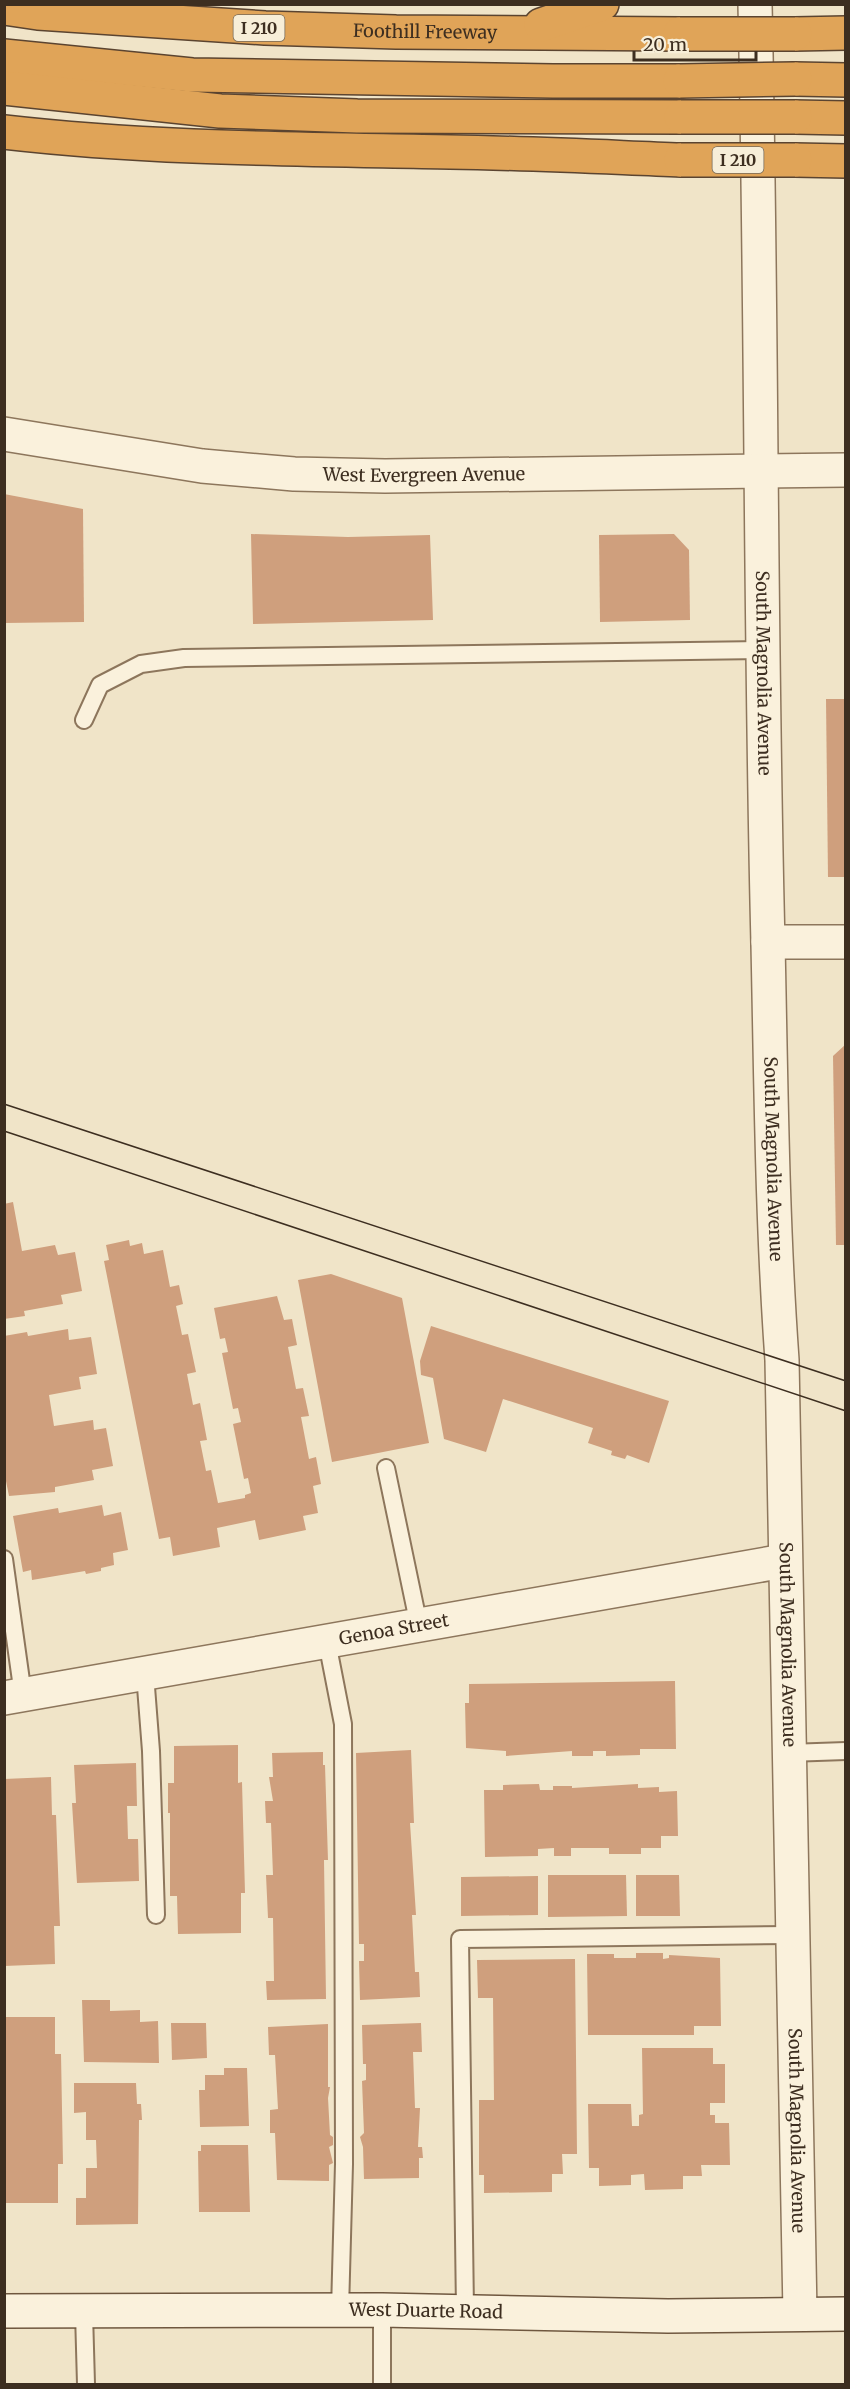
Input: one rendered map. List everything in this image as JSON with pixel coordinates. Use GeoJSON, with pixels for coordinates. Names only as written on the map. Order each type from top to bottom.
{"type":"FeatureCollection","features":[{"type":"Feature","properties":{"kind":"highway"},"geometry":{"type":"LineString","coordinates":[[513,34],[602,4]]}},
{"type":"Feature","properties":{"kind":"highway","name":"Foothill Freeway"},"geometry":{"type":"LineString","coordinates":[[4,8],[38,13],[265,28],[513,34],[846,33]]}},
{"type":"Feature","properties":{"kind":"highway"},"geometry":{"type":"LineString","coordinates":[[4,56],[192,75],[553,81],[846,80]]}},
{"type":"Feature","properties":{"kind":"highway"},"geometry":{"type":"LineString","coordinates":[[4,88],[220,111],[357,116],[846,118]]}},
{"type":"Feature","properties":{"kind":"highway","name":"I 210"},"geometry":{"type":"LineString","coordinates":[[4,132],[72,140],[286,149],[681,160],[846,161]]}},
{"type":"Feature","properties":{"kind":"street","name":"South Magnolia Avenue"},"geometry":{"type":"LineString","coordinates":[[755,4],[761,264],[762,650],[774,1251],[782,1360],[784,1562],[800,2314]]}},
{"type":"Feature","properties":{"kind":"street","name":"West Evergreen Avenue"},"geometry":{"type":"LineString","coordinates":[[4,434],[202,466],[294,474],[386,476],[846,470]]}},
{"type":"Feature","properties":{"kind":"street"},"geometry":{"type":"LineString","coordinates":[[768,942],[846,942]]}},
{"type":"Feature","properties":{"kind":"street","name":"Genoa Street"},"geometry":{"type":"LineString","coordinates":[[14,1697],[784,1562]]}},
{"type":"Feature","properties":{"kind":"street","name":"West Duarte Road"},"geometry":{"type":"LineString","coordinates":[[4,2311],[84,2313],[465,2310],[668,2316],[846,2314]]}},
{"type":"Feature","properties":{"kind":"lane"},"geometry":{"type":"LineString","coordinates":[[84,720],[100,685],[141,664],[184,658],[762,650]]}},
{"type":"Feature","properties":{"kind":"lane"},"geometry":{"type":"LineString","coordinates":[[386,1468],[418,1626]]}},
{"type":"Feature","properties":{"kind":"lane"},"geometry":{"type":"LineString","coordinates":[[4,1559],[14,1697]]}},
{"type":"Feature","properties":{"kind":"lane"},"geometry":{"type":"LineString","coordinates":[[327,1642],[343,1724],[344,2164],[340,2310]]}},
{"type":"Feature","properties":{"kind":"lane"},"geometry":{"type":"LineString","coordinates":[[145,1674],[151,1751],[156,1915]]}},
{"type":"Feature","properties":{"kind":"lane"},"geometry":{"type":"LineString","coordinates":[[788,1752],[846,1751]]}},
{"type":"Feature","properties":{"kind":"lane"},"geometry":{"type":"LineString","coordinates":[[465,2310],[460,1939],[792,1935]]}},
{"type":"Feature","properties":{"kind":"lane"},"geometry":{"type":"LineString","coordinates":[[382,2310],[382,2385]]}},
{"type":"Feature","properties":{"kind":"lane"},"geometry":{"type":"LineString","coordinates":[[84,2313],[86,2385]]}},
{"type":"Feature","properties":{"kind":"building"},"geometry":{"type":"Polygon","coordinates":[[[4,494],[83,509],[84,622],[4,623],[4,494]]]}},
{"type":"Feature","properties":{"kind":"building"},"geometry":{"type":"Polygon","coordinates":[[[251,534],[348,537],[430,535],[433,620],[253,624],[251,534]]]}},
{"type":"Feature","properties":{"kind":"building"},"geometry":{"type":"Polygon","coordinates":[[[674,534],[689,550],[690,620],[600,622],[599,535],[674,534]]]}},
{"type":"Feature","properties":{"kind":"building"},"geometry":{"type":"Polygon","coordinates":[[[826,699],[846,699],[846,877],[828,877],[826,699]]]}},
{"type":"Feature","properties":{"kind":"building"},"geometry":{"type":"Polygon","coordinates":[[[846,1044],[846,1245],[836,1245],[833,1056],[846,1044]]]}},
{"type":"Feature","properties":{"kind":"building"},"geometry":{"type":"Polygon","coordinates":[[[13,1202],[22,1251],[55,1245],[58,1255],[75,1252],[82,1291],[61,1295],[63,1304],[24,1311],[25,1316],[4,1319],[4,1204],[13,1202]]]}},
{"type":"Feature","properties":{"kind":"building"},"geometry":{"type":"Polygon","coordinates":[[[129,1240],[130,1246],[142,1243],[144,1254],[163,1250],[170,1287],[179,1285],[183,1304],[176,1306],[182,1335],[188,1334],[196,1372],[187,1374],[193,1405],[200,1403],[207,1440],[200,1441],[206,1471],[211,1470],[218,1503],[245,1498],[245,1495],[251,1493],[248,1478],[244,1479],[233,1424],[241,1422],[238,1408],[233,1409],[222,1353],[228,1352],[225,1338],[220,1339],[214,1308],[277,1296],[284,1320],[292,1319],[297,1345],[288,1347],[296,1389],[303,1388],[309,1416],[301,1417],[309,1459],[316,1457],[321,1484],[313,1486],[318,1513],[303,1516],[306,1530],[259,1540],[255,1520],[217,1528],[220,1547],[173,1556],[170,1537],[159,1539],[104,1261],[109,1260],[106,1245],[129,1240]]]}},
{"type":"Feature","properties":{"kind":"building"},"geometry":{"type":"Polygon","coordinates":[[[331,1274],[402,1298],[429,1443],[332,1462],[298,1280],[331,1274]]]}},
{"type":"Feature","properties":{"kind":"building"},"geometry":{"type":"Polygon","coordinates":[[[431,1326],[669,1401],[649,1463],[627,1455],[625,1459],[611,1455],[612,1451],[588,1443],[593,1428],[503,1399],[486,1452],[444,1439],[433,1378],[421,1375],[420,1361],[431,1326]]]}},
{"type":"Feature","properties":{"kind":"building"},"geometry":{"type":"Polygon","coordinates":[[[68,1329],[69,1340],[91,1337],[97,1374],[79,1377],[81,1389],[49,1395],[54,1426],[93,1420],[94,1430],[106,1428],[113,1466],[92,1470],[94,1480],[55,1487],[55,1492],[9,1496],[4,1471],[4,1336],[27,1332],[28,1336],[68,1329]]]}},
{"type":"Feature","properties":{"kind":"building"},"geometry":{"type":"Polygon","coordinates":[[[102,1505],[104,1516],[121,1512],[128,1550],[113,1553],[114,1565],[86,1574],[85,1571],[32,1580],[31,1570],[23,1572],[13,1516],[58,1508],[59,1513],[102,1505]]]}},
{"type":"Feature","properties":{"kind":"building"},"geometry":{"type":"Polygon","coordinates":[[[675,1681],[676,1749],[640,1749],[640,1755],[606,1756],[606,1751],[593,1751],[593,1756],[572,1756],[572,1751],[506,1756],[506,1751],[466,1748],[465,1703],[469,1703],[469,1684],[675,1681]]]}},
{"type":"Feature","properties":{"kind":"building"},"geometry":{"type":"Polygon","coordinates":[[[238,1745],[238,1783],[242,1782],[245,1893],[241,1893],[241,1933],[178,1934],[177,1896],[170,1896],[170,1813],[168,1813],[168,1783],[174,1783],[174,1746],[238,1745]]]}},
{"type":"Feature","properties":{"kind":"building"},"geometry":{"type":"Polygon","coordinates":[[[411,1750],[414,1823],[410,1823],[416,1915],[412,1915],[415,1972],[419,1972],[420,1997],[360,2000],[359,1961],[364,1961],[364,1944],[359,1944],[356,1753],[411,1750]]]}},
{"type":"Feature","properties":{"kind":"building"},"geometry":{"type":"Polygon","coordinates":[[[323,1752],[328,1860],[324,1860],[326,1999],[267,2000],[266,1981],[274,1981],[273,1918],[268,1918],[266,1875],[273,1875],[271,1823],[266,1823],[265,1801],[273,1801],[269,1777],[273,1777],[272,1753],[323,1752]]]}},
{"type":"Feature","properties":{"kind":"building"},"geometry":{"type":"Polygon","coordinates":[[[136,1763],[137,1806],[127,1806],[128,1839],[138,1839],[139,1881],[77,1883],[72,1803],[76,1803],[74,1765],[136,1763]]]}},
{"type":"Feature","properties":{"kind":"building"},"geometry":{"type":"Polygon","coordinates":[[[51,1777],[52,1815],[56,1815],[60,1926],[54,1926],[55,1964],[4,1966],[4,1779],[51,1777]]]}},
{"type":"Feature","properties":{"kind":"building"},"geometry":{"type":"Polygon","coordinates":[[[539,1784],[540,1790],[553,1790],[553,1786],[572,1786],[572,1788],[638,1784],[638,1788],[659,1787],[659,1792],[677,1791],[678,1836],[661,1836],[661,1848],[641,1848],[641,1854],[609,1854],[609,1848],[571,1848],[571,1856],[554,1856],[554,1848],[538,1849],[538,1856],[485,1857],[484,1790],[503,1790],[503,1785],[539,1784]]]}},
{"type":"Feature","properties":{"kind":"building"},"geometry":{"type":"Polygon","coordinates":[[[548,1875],[626,1875],[627,1916],[548,1917],[548,1875]]]}},
{"type":"Feature","properties":{"kind":"building"},"geometry":{"type":"Polygon","coordinates":[[[636,1875],[679,1875],[680,1916],[636,1916],[636,1875]]]}},
{"type":"Feature","properties":{"kind":"building"},"geometry":{"type":"Polygon","coordinates":[[[538,1876],[538,1915],[461,1916],[461,1877],[538,1876]]]}},
{"type":"Feature","properties":{"kind":"building"},"geometry":{"type":"Polygon","coordinates":[[[636,1953],[663,1953],[663,1959],[669,1958],[669,1955],[720,1958],[721,2026],[694,2026],[694,2035],[588,2035],[587,1954],[614,1954],[614,1958],[636,1958],[636,1953]]]}},
{"type":"Feature","properties":{"kind":"building"},"geometry":{"type":"Polygon","coordinates":[[[575,1959],[577,2154],[562,2154],[563,2174],[552,2174],[552,2192],[484,2193],[484,2175],[479,2175],[479,2100],[494,2100],[493,1998],[478,1998],[477,1960],[575,1959]]]}},
{"type":"Feature","properties":{"kind":"building"},"geometry":{"type":"Polygon","coordinates":[[[82,2000],[110,2000],[110,2011],[140,2010],[140,2022],[158,2021],[159,2063],[84,2062],[82,2000]]]}},
{"type":"Feature","properties":{"kind":"building"},"geometry":{"type":"Polygon","coordinates":[[[4,2017],[55,2017],[55,2054],[61,2054],[63,2164],[58,2164],[58,2203],[4,2203],[4,2017]]]}},
{"type":"Feature","properties":{"kind":"building"},"geometry":{"type":"Polygon","coordinates":[[[171,2023],[206,2023],[207,2058],[172,2060],[171,2023]]]}},
{"type":"Feature","properties":{"kind":"building"},"geometry":{"type":"Polygon","coordinates":[[[421,2023],[422,2052],[413,2052],[415,2108],[420,2108],[418,2147],[422,2147],[423,2158],[419,2158],[419,2178],[364,2179],[363,2147],[360,2137],[364,2133],[362,2081],[366,2080],[366,2064],[363,2064],[362,2025],[421,2023]]]}},
{"type":"Feature","properties":{"kind":"building"},"geometry":{"type":"Polygon","coordinates":[[[328,2024],[328,2087],[330,2087],[328,2098],[330,2135],[333,2137],[333,2145],[329,2147],[333,2163],[329,2165],[329,2181],[277,2180],[275,2133],[270,2133],[270,2110],[278,2109],[275,2055],[269,2055],[268,2027],[328,2024]]]}},
{"type":"Feature","properties":{"kind":"building"},"geometry":{"type":"Polygon","coordinates":[[[642,2048],[713,2048],[713,2064],[725,2064],[725,2103],[710,2103],[710,2115],[715,2115],[715,2123],[729,2123],[730,2165],[701,2165],[702,2176],[683,2176],[683,2189],[645,2190],[644,2174],[631,2175],[631,2185],[599,2186],[599,2168],[589,2168],[588,2104],[631,2104],[632,2126],[639,2126],[639,2115],[643,2114],[642,2048]]]}},
{"type":"Feature","properties":{"kind":"building"},"geometry":{"type":"Polygon","coordinates":[[[224,2068],[247,2068],[249,2126],[200,2127],[199,2090],[205,2090],[205,2075],[224,2075],[224,2068]]]}},
{"type":"Feature","properties":{"kind":"building"},"geometry":{"type":"Polygon","coordinates":[[[74,2083],[136,2083],[137,2104],[141,2104],[142,2120],[139,2120],[138,2224],[76,2225],[76,2198],[86,2198],[86,2168],[97,2168],[96,2140],[86,2140],[86,2112],[74,2113],[74,2083]]]}},
{"type":"Feature","properties":{"kind":"building"},"geometry":{"type":"Polygon","coordinates":[[[201,2145],[248,2145],[250,2212],[199,2212],[198,2151],[201,2151],[201,2145]]]}},
{"type":"Feature","properties":{"kind":"tram line"},"geometry":{"type":"LineString","coordinates":[[4,1104],[846,1381]]}},
{"type":"Feature","properties":{"kind":"tram line"},"geometry":{"type":"LineString","coordinates":[[4,1131],[846,1411]]}}]}
